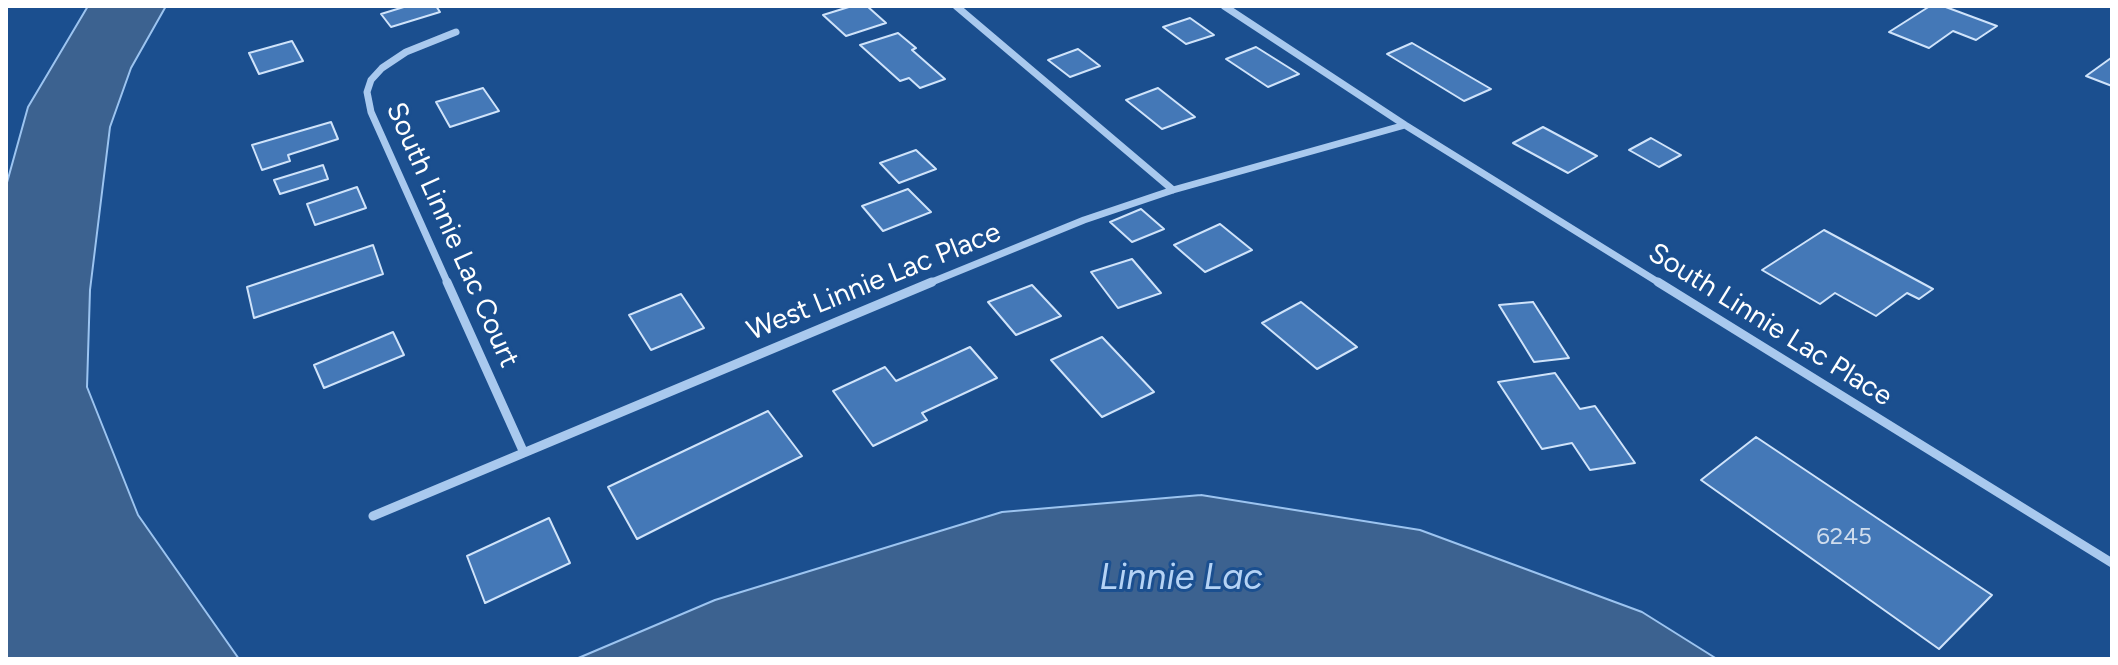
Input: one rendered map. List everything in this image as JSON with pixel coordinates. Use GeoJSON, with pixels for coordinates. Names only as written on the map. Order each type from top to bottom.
{"type":"FeatureCollection","features":[{"type":"Feature","properties":{"kind":"street"},"geometry":{"type":"LineString","coordinates":[[956,6],[1173,190]]}},
{"type":"Feature","properties":{"kind":"street","name":"South Linnie Lac Place"},"geometry":{"type":"LineString","coordinates":[[1224,6],[1405,125],[2112,563]]}},
{"type":"Feature","properties":{"kind":"street","name":"South Linnie Lac Court"},"geometry":{"type":"LineString","coordinates":[[456,32],[406,52],[382,68],[371,80],[367,92],[371,112],[524,453]]}},
{"type":"Feature","properties":{"kind":"street","name":"West Linnie Lac Place"},"geometry":{"type":"LineString","coordinates":[[373,516],[1084,220],[1173,190],[1405,125]]}},
{"type":"Feature","properties":{"kind":"water"},"geometry":{"type":"Polygon","coordinates":[[[88,6],[166,6],[131,68],[110,127],[90,290],[87,387],[138,515],[239,659],[6,659],[6,186],[28,107],[88,6]]]}},
{"type":"Feature","properties":{"kind":"water","name":"Linnie Lac"},"geometry":{"type":"Polygon","coordinates":[[[1201,495],[1420,530],[1642,612],[1717,659],[576,659],[715,600],[1002,512],[1201,495]]]}},
{"type":"Feature","properties":{"kind":"building"},"geometry":{"type":"Polygon","coordinates":[[[407,6],[436,6],[440,12],[391,27],[381,14],[407,6]]]}},
{"type":"Feature","properties":{"kind":"building"},"geometry":{"type":"Polygon","coordinates":[[[852,6],[867,6],[886,23],[846,36],[823,15],[852,6]]]}},
{"type":"Feature","properties":{"kind":"building"},"geometry":{"type":"Polygon","coordinates":[[[1930,6],[1943,6],[1997,26],[1976,40],[1953,31],[1929,48],[1889,32],[1930,6]]]}},
{"type":"Feature","properties":{"kind":"building"},"geometry":{"type":"Polygon","coordinates":[[[1190,18],[1214,35],[1186,44],[1163,27],[1190,18]]]}},
{"type":"Feature","properties":{"kind":"building"},"geometry":{"type":"Polygon","coordinates":[[[898,33],[945,79],[920,88],[909,78],[900,81],[860,45],[898,33]]]}},
{"type":"Feature","properties":{"kind":"building"},"geometry":{"type":"Polygon","coordinates":[[[292,41],[303,61],[259,74],[249,53],[292,41]]]}},
{"type":"Feature","properties":{"kind":"building"},"geometry":{"type":"Polygon","coordinates":[[[1412,43],[1491,89],[1464,101],[1387,54],[1412,43]]]}},
{"type":"Feature","properties":{"kind":"building"},"geometry":{"type":"Polygon","coordinates":[[[1256,47],[1299,74],[1268,87],[1226,59],[1256,47]]]}},
{"type":"Feature","properties":{"kind":"building"},"geometry":{"type":"Polygon","coordinates":[[[1078,49],[1100,66],[1070,77],[1048,60],[1078,49]]]}},
{"type":"Feature","properties":{"kind":"building"},"geometry":{"type":"Polygon","coordinates":[[[2111,58],[2112,86],[2086,76],[2111,58]]]}},
{"type":"Feature","properties":{"kind":"building"},"geometry":{"type":"Polygon","coordinates":[[[483,88],[499,111],[450,127],[436,102],[483,88]]]}},
{"type":"Feature","properties":{"kind":"building"},"geometry":{"type":"Polygon","coordinates":[[[1158,88],[1195,117],[1162,129],[1126,100],[1158,88]]]}},
{"type":"Feature","properties":{"kind":"building"},"geometry":{"type":"Polygon","coordinates":[[[331,122],[338,139],[288,155],[290,161],[262,170],[252,145],[331,122]]]}},
{"type":"Feature","properties":{"kind":"building"},"geometry":{"type":"Polygon","coordinates":[[[1543,127],[1597,156],[1568,173],[1513,143],[1543,127]]]}},
{"type":"Feature","properties":{"kind":"building"},"geometry":{"type":"Polygon","coordinates":[[[1651,138],[1681,155],[1659,167],[1629,150],[1651,138]]]}},
{"type":"Feature","properties":{"kind":"building"},"geometry":{"type":"Polygon","coordinates":[[[916,150],[936,169],[899,183],[880,163],[916,150]]]}},
{"type":"Feature","properties":{"kind":"building"},"geometry":{"type":"Polygon","coordinates":[[[323,165],[328,179],[280,194],[274,180],[323,165]]]}},
{"type":"Feature","properties":{"kind":"building"},"geometry":{"type":"Polygon","coordinates":[[[357,187],[366,208],[315,225],[307,204],[357,187]]]}},
{"type":"Feature","properties":{"kind":"building"},"geometry":{"type":"Polygon","coordinates":[[[908,189],[931,212],[883,231],[862,206],[908,189]]]}},
{"type":"Feature","properties":{"kind":"building"},"geometry":{"type":"Polygon","coordinates":[[[1141,209],[1164,229],[1132,242],[1110,222],[1141,209]]]}},
{"type":"Feature","properties":{"kind":"building"},"geometry":{"type":"Polygon","coordinates":[[[1220,224],[1252,250],[1205,272],[1174,245],[1220,224]]]}},
{"type":"Feature","properties":{"kind":"building"},"geometry":{"type":"Polygon","coordinates":[[[1824,230],[1933,289],[1919,299],[1907,293],[1876,316],[1835,293],[1820,304],[1762,270],[1824,230]]]}},
{"type":"Feature","properties":{"kind":"building"},"geometry":{"type":"Polygon","coordinates":[[[373,245],[383,274],[254,318],[247,287],[373,245]]]}},
{"type":"Feature","properties":{"kind":"building"},"geometry":{"type":"Polygon","coordinates":[[[1132,259],[1161,293],[1118,308],[1091,272],[1132,259]]]}},
{"type":"Feature","properties":{"kind":"building"},"geometry":{"type":"Polygon","coordinates":[[[1032,285],[1061,316],[1016,335],[988,302],[1032,285]]]}},
{"type":"Feature","properties":{"kind":"building"},"geometry":{"type":"Polygon","coordinates":[[[681,294],[704,328],[651,350],[629,315],[681,294]]]}},
{"type":"Feature","properties":{"kind":"building"},"geometry":{"type":"Polygon","coordinates":[[[1301,302],[1357,347],[1317,369],[1262,323],[1301,302]]]}},
{"type":"Feature","properties":{"kind":"building"},"geometry":{"type":"Polygon","coordinates":[[[1533,302],[1569,358],[1534,362],[1499,305],[1533,302]]]}},
{"type":"Feature","properties":{"kind":"building"},"geometry":{"type":"Polygon","coordinates":[[[393,332],[404,355],[324,388],[314,365],[393,332]]]}},
{"type":"Feature","properties":{"kind":"building"},"geometry":{"type":"Polygon","coordinates":[[[1102,337],[1154,392],[1102,417],[1051,360],[1102,337]]]}},
{"type":"Feature","properties":{"kind":"building"},"geometry":{"type":"Polygon","coordinates":[[[970,347],[997,378],[922,413],[927,420],[873,446],[833,391],[885,367],[896,381],[970,347]]]}},
{"type":"Feature","properties":{"kind":"building"},"geometry":{"type":"Polygon","coordinates":[[[1555,373],[1580,409],[1595,406],[1635,463],[1590,470],[1572,443],[1542,449],[1498,382],[1555,373]]]}},
{"type":"Feature","properties":{"kind":"building"},"geometry":{"type":"Polygon","coordinates":[[[768,411],[802,456],[637,539],[608,487],[768,411]]]}},
{"type":"Feature","properties":{"kind":"building"},"geometry":{"type":"Polygon","coordinates":[[[1756,437],[1992,595],[1939,649],[1701,480],[1756,437]]]}},
{"type":"Feature","properties":{"kind":"building"},"geometry":{"type":"Polygon","coordinates":[[[549,518],[570,563],[485,603],[467,556],[549,518]]]}}]}
